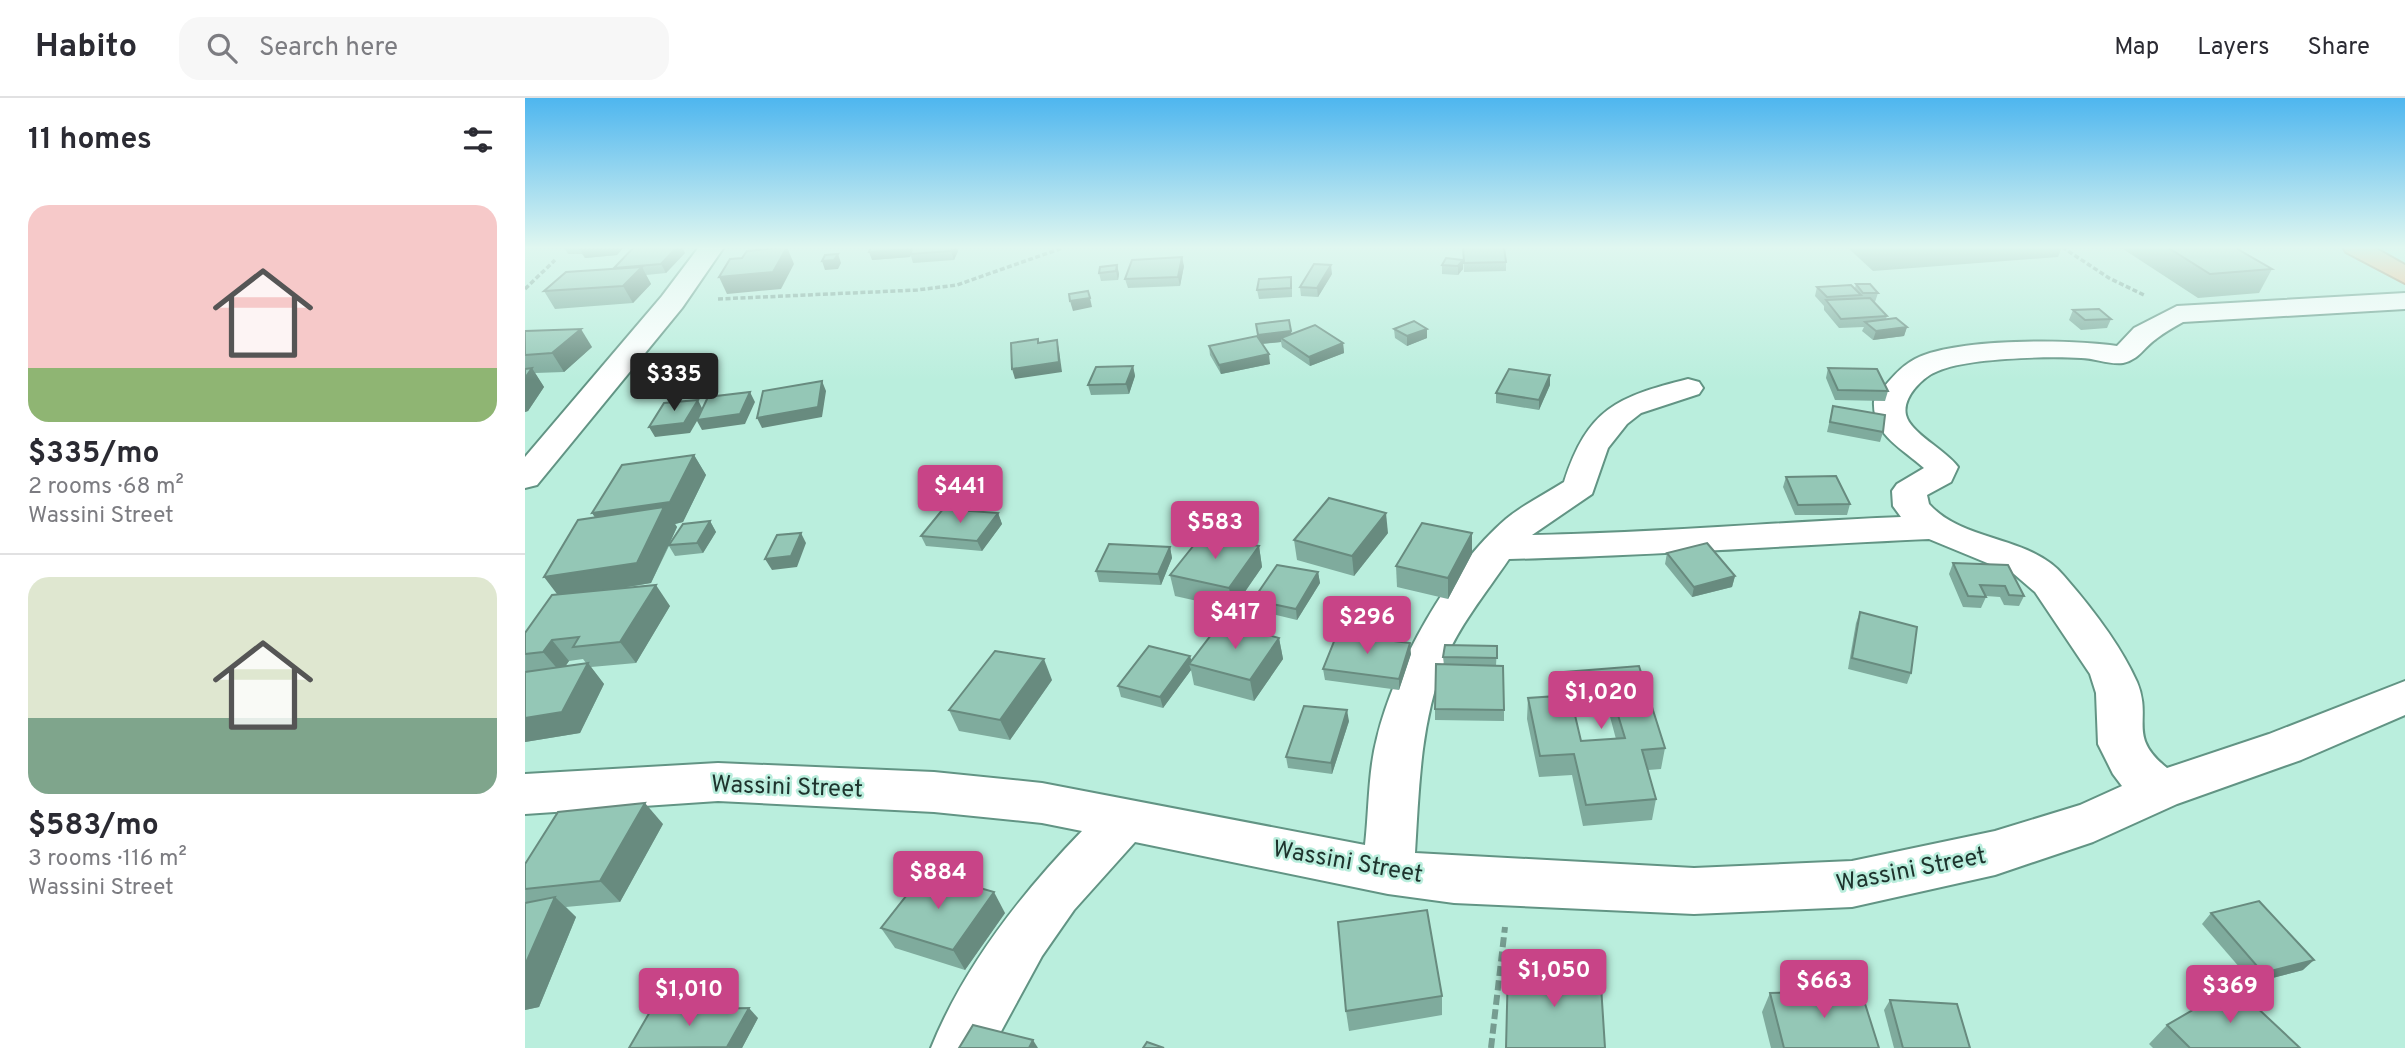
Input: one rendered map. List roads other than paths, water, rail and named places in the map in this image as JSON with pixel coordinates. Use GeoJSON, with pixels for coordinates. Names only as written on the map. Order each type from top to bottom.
{"type":"FeatureCollection","features":[{"type":"Feature","properties":{"kind":"street"},"geometry":{"type":"LineString","coordinates":[[525,478],[680,291]]}},
{"type":"Feature","properties":{"kind":"street"},"geometry":{"type":"LineString","coordinates":[[2159,790],[2122,755],[2116,683],[2041,574],[2020,561],[1933,527],[1912,508],[1908,498],[1909,491],[1939,475],[1941,467],[1907,440],[1891,417],[1889,408],[1897,391],[1927,364],[1939,362],[2022,351],[2081,349],[2119,355],[2127,353],[2153,327],[2177,314],[2405,301]]}},
{"type":"Feature","properties":{"kind":"street"},"geometry":{"type":"LineString","coordinates":[[1388,872],[1399,740],[1409,699],[1421,667],[1440,631],[1498,547],[1521,525],[1580,487],[1592,447],[1615,417],[1630,406],[1688,388]]}},
{"type":"Feature","properties":{"kind":"street"},"geometry":{"type":"LineString","coordinates":[[1498,547],[1618,545],[1692,538],[1933,527]]}},
{"type":"Feature","properties":{"kind":"street","name":"Wassini Street"},"geometry":{"type":"LineString","coordinates":[[525,794],[718,782],[934,792],[1042,803],[1388,872],[1510,884],[1694,891],[1852,884],[1996,853],[2093,821],[2159,790],[2285,747],[2405,697]]}},
{"type":"Feature","properties":{"kind":"street"},"geometry":{"type":"LineString","coordinates":[[960,1048],[1023,938],[1056,894],[1125,820]]}}]}
